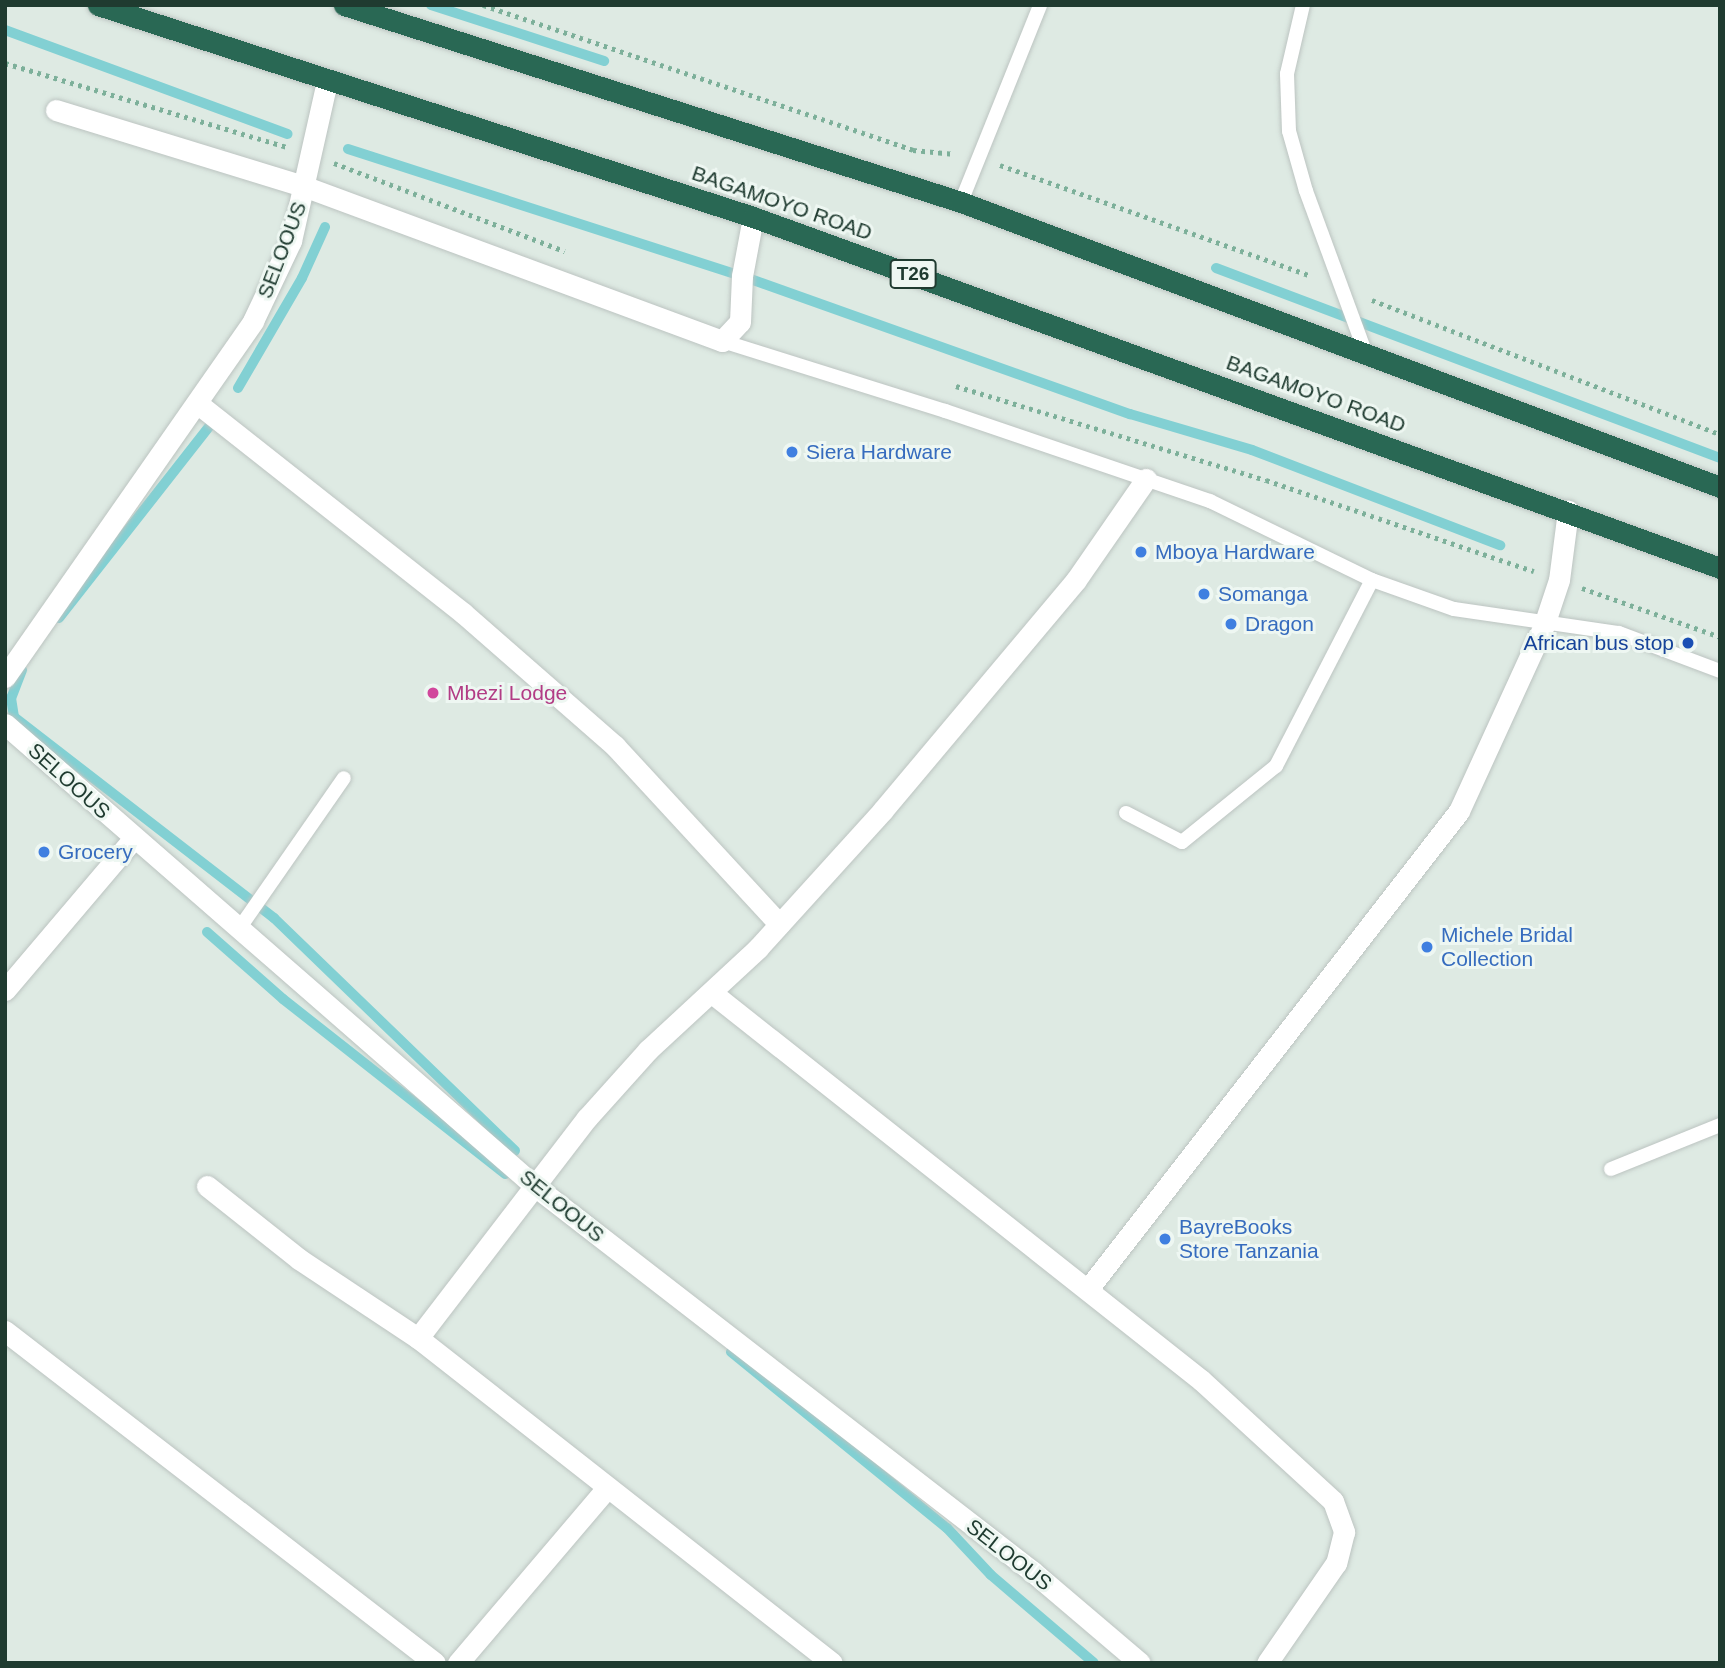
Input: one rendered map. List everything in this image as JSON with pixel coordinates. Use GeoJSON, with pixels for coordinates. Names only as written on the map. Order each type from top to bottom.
{"type":"FeatureCollection","features":[{"type":"Feature","properties":{"kind":"highway","name":"BAGAMOYO ROAD"},"geometry":{"type":"LineString","coordinates":[[98,5],[327,82],[753,217],[1720,568]]}},
{"type":"Feature","properties":{"kind":"highway"},"geometry":{"type":"LineString","coordinates":[[344,5],[961,202],[1720,487]]}},
{"type":"Feature","properties":{"kind":"street","name":"SELOOUS"},"geometry":{"type":"LineString","coordinates":[[5,677],[253,321],[291,241],[306,187],[327,82]]}},
{"type":"Feature","properties":{"kind":"street"},"geometry":{"type":"LineString","coordinates":[[56,110],[306,187],[722,341],[740,322],[742,276],[753,217]]}},
{"type":"Feature","properties":{"kind":"street"},"geometry":{"type":"LineString","coordinates":[[197,403],[463,613],[615,746],[779,924]]}},
{"type":"Feature","properties":{"kind":"street"},"geometry":{"type":"LineString","coordinates":[[418,1338],[587,1118],[648,1050],[712,993],[779,924],[883,810],[1067,590],[1146,480]]}},
{"type":"Feature","properties":{"kind":"street"},"geometry":{"type":"LineString","coordinates":[[1088,1289],[1459,811],[1544,625],[1559,580],[1568,511]]}},
{"type":"Feature","properties":{"kind":"street","name":"SELOOUS"},"geometry":{"type":"LineString","coordinates":[[5,724],[134,838],[241,926],[536,1187],[1033,1572],[1140,1663]]}},
{"type":"Feature","properties":{"kind":"street"},"geometry":{"type":"LineString","coordinates":[[5,990],[134,838]]}},
{"type":"Feature","properties":{"kind":"street"},"geometry":{"type":"LineString","coordinates":[[712,993],[1201,1380],[1333,1501],[1344,1532],[1336,1563],[1267,1663]]}},
{"type":"Feature","properties":{"kind":"street"},"geometry":{"type":"LineString","coordinates":[[207,1186],[299,1259],[418,1338],[606,1489],[832,1663]]}},
{"type":"Feature","properties":{"kind":"street"},"geometry":{"type":"LineString","coordinates":[[5,1331],[435,1663]]}},
{"type":"Feature","properties":{"kind":"street"},"geometry":{"type":"LineString","coordinates":[[457,1663],[606,1489]]}},
{"type":"Feature","properties":{"kind":"lane"},"geometry":{"type":"LineString","coordinates":[[961,202],[977,156],[1040,5]]}},
{"type":"Feature","properties":{"kind":"lane"},"geometry":{"type":"LineString","coordinates":[[1303,5],[1287,74],[1289,131],[1306,191],[1366,354]]}},
{"type":"Feature","properties":{"kind":"lane"},"geometry":{"type":"LineString","coordinates":[[722,341],[1210,501],[1372,580],[1454,609],[1544,625],[1619,633],[1720,671]]}},
{"type":"Feature","properties":{"kind":"lane"},"geometry":{"type":"LineString","coordinates":[[1126,813],[1182,842],[1276,766],[1372,580]]}},
{"type":"Feature","properties":{"kind":"lane"},"geometry":{"type":"LineString","coordinates":[[241,926],[344,778]]}},
{"type":"Feature","properties":{"kind":"lane"},"geometry":{"type":"LineString","coordinates":[[1611,1169],[1720,1125]]}},
{"type":"Feature","properties":{"kind":"path"},"geometry":{"type":"LineString","coordinates":[[482,5],[913,150],[977,156]]}},
{"type":"Feature","properties":{"kind":"path"},"geometry":{"type":"LineString","coordinates":[[5,63],[313,155],[570,253]]}},
{"type":"Feature","properties":{"kind":"path"},"geometry":{"type":"LineString","coordinates":[[950,385],[1266,480],[1720,637]]}},
{"type":"Feature","properties":{"kind":"waterway"},"geometry":{"type":"LineString","coordinates":[[431,5],[604,61]]}},
{"type":"Feature","properties":{"kind":"waterway"},"geometry":{"type":"LineString","coordinates":[[5,30],[287,134]]}},
{"type":"Feature","properties":{"kind":"waterway"},"geometry":{"type":"LineString","coordinates":[[348,149],[742,276],[1130,414],[1252,450],[1500,545]]}},
{"type":"Feature","properties":{"kind":"waterway"},"geometry":{"type":"LineString","coordinates":[[238,388],[302,278],[325,227]]}},
{"type":"Feature","properties":{"kind":"waterway"},"geometry":{"type":"LineString","coordinates":[[1216,268],[1720,458]]}},
{"type":"Feature","properties":{"kind":"waterway"},"geometry":{"type":"LineString","coordinates":[[59,618],[212,423]]}},
{"type":"Feature","properties":{"kind":"waterway"},"geometry":{"type":"LineString","coordinates":[[22,670],[11,698],[14,717],[274,918],[515,1151]]}},
{"type":"Feature","properties":{"kind":"waterway"},"geometry":{"type":"LineString","coordinates":[[207,932],[283,999],[505,1174]]}},
{"type":"Feature","properties":{"kind":"waterway"},"geometry":{"type":"LineString","coordinates":[[731,1352],[947,1528],[991,1575],[1094,1663]]}},
{"type":"Feature","properties":{"kind":"place","name":"Siera Hardware"},"geometry":{"type":"Point","coordinates":[792,452]}},
{"type":"Feature","properties":{"kind":"place","name":"Mboya Hardware"},"geometry":{"type":"Point","coordinates":[1141,552]}},
{"type":"Feature","properties":{"kind":"place","name":"Somanga"},"geometry":{"type":"Point","coordinates":[1204,594]}},
{"type":"Feature","properties":{"kind":"place","name":"Dragon"},"geometry":{"type":"Point","coordinates":[1231,624]}},
{"type":"Feature","properties":{"kind":"place","name":"African bus stop"},"geometry":{"type":"Point","coordinates":[1688,643]}},
{"type":"Feature","properties":{"kind":"place","name":"Mbezi Lodge"},"geometry":{"type":"Point","coordinates":[433,693]}},
{"type":"Feature","properties":{"kind":"place","name":"Grocery"},"geometry":{"type":"Point","coordinates":[44,852]}},
{"type":"Feature","properties":{"kind":"place","name":"Michele Bridal Collection"},"geometry":{"type":"Point","coordinates":[1427,947]}},
{"type":"Feature","properties":{"kind":"place","name":"BayreBooks Store Tanzania"},"geometry":{"type":"Point","coordinates":[1165,1239]}}]}
